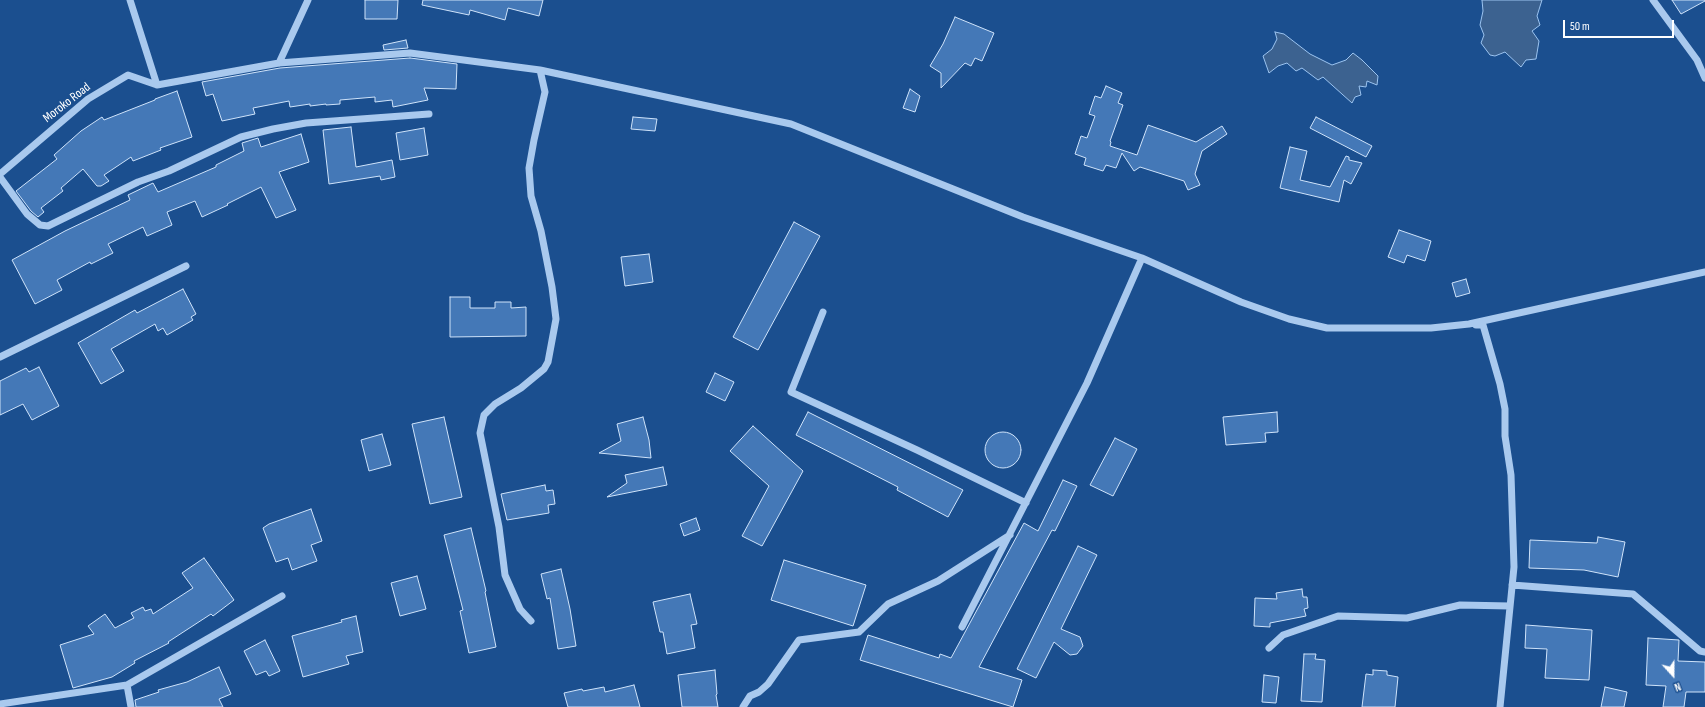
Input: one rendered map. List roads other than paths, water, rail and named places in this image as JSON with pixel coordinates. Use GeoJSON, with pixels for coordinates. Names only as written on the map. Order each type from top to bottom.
{"type":"FeatureCollection","features":[{"type":"Feature","properties":{"kind":"street"},"geometry":{"type":"LineString","coordinates":[[130,0],[157,85],[279,63],[410,53],[540,70],[791,124],[1023,218],[1142,258],[1241,302],[1289,319],[1327,328],[1431,328],[1470,324],[1705,272]]}},
{"type":"Feature","properties":{"kind":"street"},"geometry":{"type":"LineString","coordinates":[[279,63],[308,0]]}},
{"type":"Feature","properties":{"kind":"street"},"geometry":{"type":"LineString","coordinates":[[1653,0],[1697,60],[1705,78]]}},
{"type":"Feature","properties":{"kind":"street"},"geometry":{"type":"LineString","coordinates":[[531,621],[520,609],[505,574],[499,527],[480,433],[484,415],[495,404],[521,388],[544,369],[548,362],[556,319],[551,280],[541,231],[531,196],[529,168],[545,92],[540,70]]}},
{"type":"Feature","properties":{"kind":"street","name":"Moroko Road"},"geometry":{"type":"LineString","coordinates":[[0,174],[88,99],[128,75],[157,85]]}},
{"type":"Feature","properties":{"kind":"street"},"geometry":{"type":"LineString","coordinates":[[0,177],[27,214],[40,225],[48,226],[138,182],[169,171],[240,137],[306,123],[429,114]]}},
{"type":"Feature","properties":{"kind":"street"},"geometry":{"type":"LineString","coordinates":[[962,627],[1087,383],[1142,258]]}},
{"type":"Feature","properties":{"kind":"street"},"geometry":{"type":"LineString","coordinates":[[0,357],[186,266]]}},
{"type":"Feature","properties":{"kind":"street"},"geometry":{"type":"LineString","coordinates":[[822,312],[791,392],[917,450],[1026,503]]}},
{"type":"Feature","properties":{"kind":"street"},"geometry":{"type":"LineString","coordinates":[[1470,324],[1483,325],[1500,384],[1505,409],[1506,436],[1511,475],[1514,567],[1500,707]]}},
{"type":"Feature","properties":{"kind":"street"},"geometry":{"type":"LineString","coordinates":[[743,707],[750,696],[759,692],[768,684],[799,640],[859,632],[888,604],[938,581],[1010,535]]}},
{"type":"Feature","properties":{"kind":"street"},"geometry":{"type":"LineString","coordinates":[[1512,585],[1633,594],[1700,651],[1705,652]]}},
{"type":"Feature","properties":{"kind":"street"},"geometry":{"type":"LineString","coordinates":[[0,704],[128,685],[282,596]]}},
{"type":"Feature","properties":{"kind":"street"},"geometry":{"type":"LineString","coordinates":[[1269,648],[1283,635],[1338,616],[1407,618],[1460,605],[1510,606]]}},
{"type":"Feature","properties":{"kind":"street"},"geometry":{"type":"LineString","coordinates":[[128,685],[131,707]]}},
{"type":"Feature","properties":{"kind":"water"},"geometry":{"type":"Polygon","coordinates":[[[1482,0],[1542,0],[1537,16],[1540,25],[1532,31],[1539,41],[1536,59],[1526,60],[1521,67],[1505,52],[1495,56],[1490,55],[1481,43],[1484,35],[1480,25],[1483,11],[1482,0]]]}},
{"type":"Feature","properties":{"kind":"water"},"geometry":{"type":"Polygon","coordinates":[[[1275,32],[1284,34],[1310,54],[1332,65],[1346,60],[1353,53],[1378,76],[1377,85],[1367,81],[1366,87],[1359,86],[1361,95],[1355,97],[1352,103],[1323,77],[1318,80],[1302,68],[1296,71],[1287,63],[1278,66],[1269,73],[1263,56],[1272,49],[1277,39],[1275,32]]]}}]}
